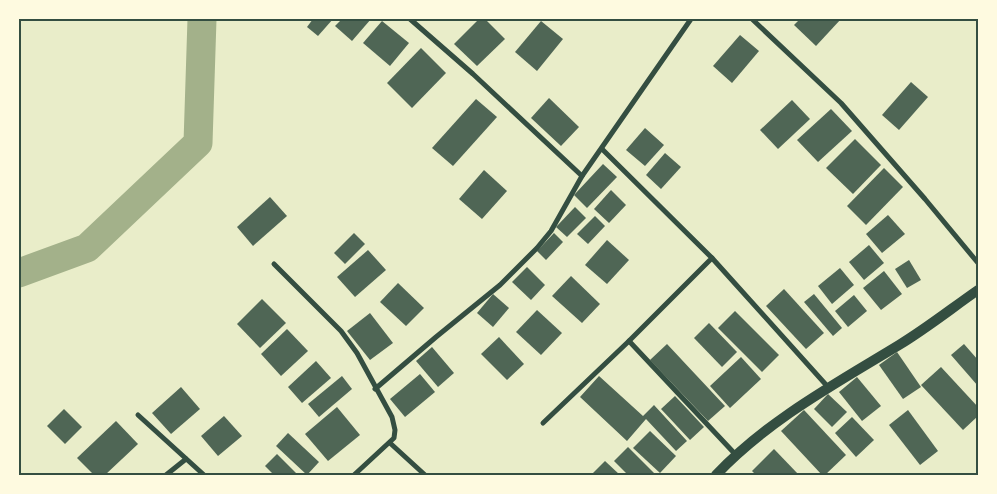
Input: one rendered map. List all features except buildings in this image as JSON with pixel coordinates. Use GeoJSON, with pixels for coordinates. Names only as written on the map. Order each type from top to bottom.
{"type":"FeatureCollection","features":[{"type":"Feature","properties":{"kind":"main road"},"geometry":{"type":"LineString","coordinates":[[716,475],[771,426],[828,387],[902,343],[978,290]]}},
{"type":"Feature","properties":{"kind":"street"},"geometry":{"type":"LineString","coordinates":[[410,19],[473,74],[582,176]]}},
{"type":"Feature","properties":{"kind":"street"},"geometry":{"type":"LineString","coordinates":[[375,389],[506,279],[551,231],[582,176],[691,19]]}},
{"type":"Feature","properties":{"kind":"street"},"geometry":{"type":"LineString","coordinates":[[752,19],[841,103],[925,199],[978,264]]}},
{"type":"Feature","properties":{"kind":"street"},"geometry":{"type":"LineString","coordinates":[[602,149],[712,258],[828,387]]}},
{"type":"Feature","properties":{"kind":"street"},"geometry":{"type":"LineString","coordinates":[[543,423],[712,258]]}},
{"type":"Feature","properties":{"kind":"street"},"geometry":{"type":"LineString","coordinates":[[274,264],[341,331],[356,353],[392,417],[394,438],[390,444],[354,475]]}},
{"type":"Feature","properties":{"kind":"street"},"geometry":{"type":"LineString","coordinates":[[629,341],[736,456]]}},
{"type":"Feature","properties":{"kind":"street"},"geometry":{"type":"LineString","coordinates":[[138,415],[204,475]]}},
{"type":"Feature","properties":{"kind":"street"},"geometry":{"type":"LineString","coordinates":[[390,444],[424,475]]}},
{"type":"Feature","properties":{"kind":"street"},"geometry":{"type":"LineString","coordinates":[[166,475],[186,459]]}},
{"type":"Feature","properties":{"kind":"waterway"},"geometry":{"type":"LineString","coordinates":[[19,273],[87,248],[198,143],[202,19]]}}]}
